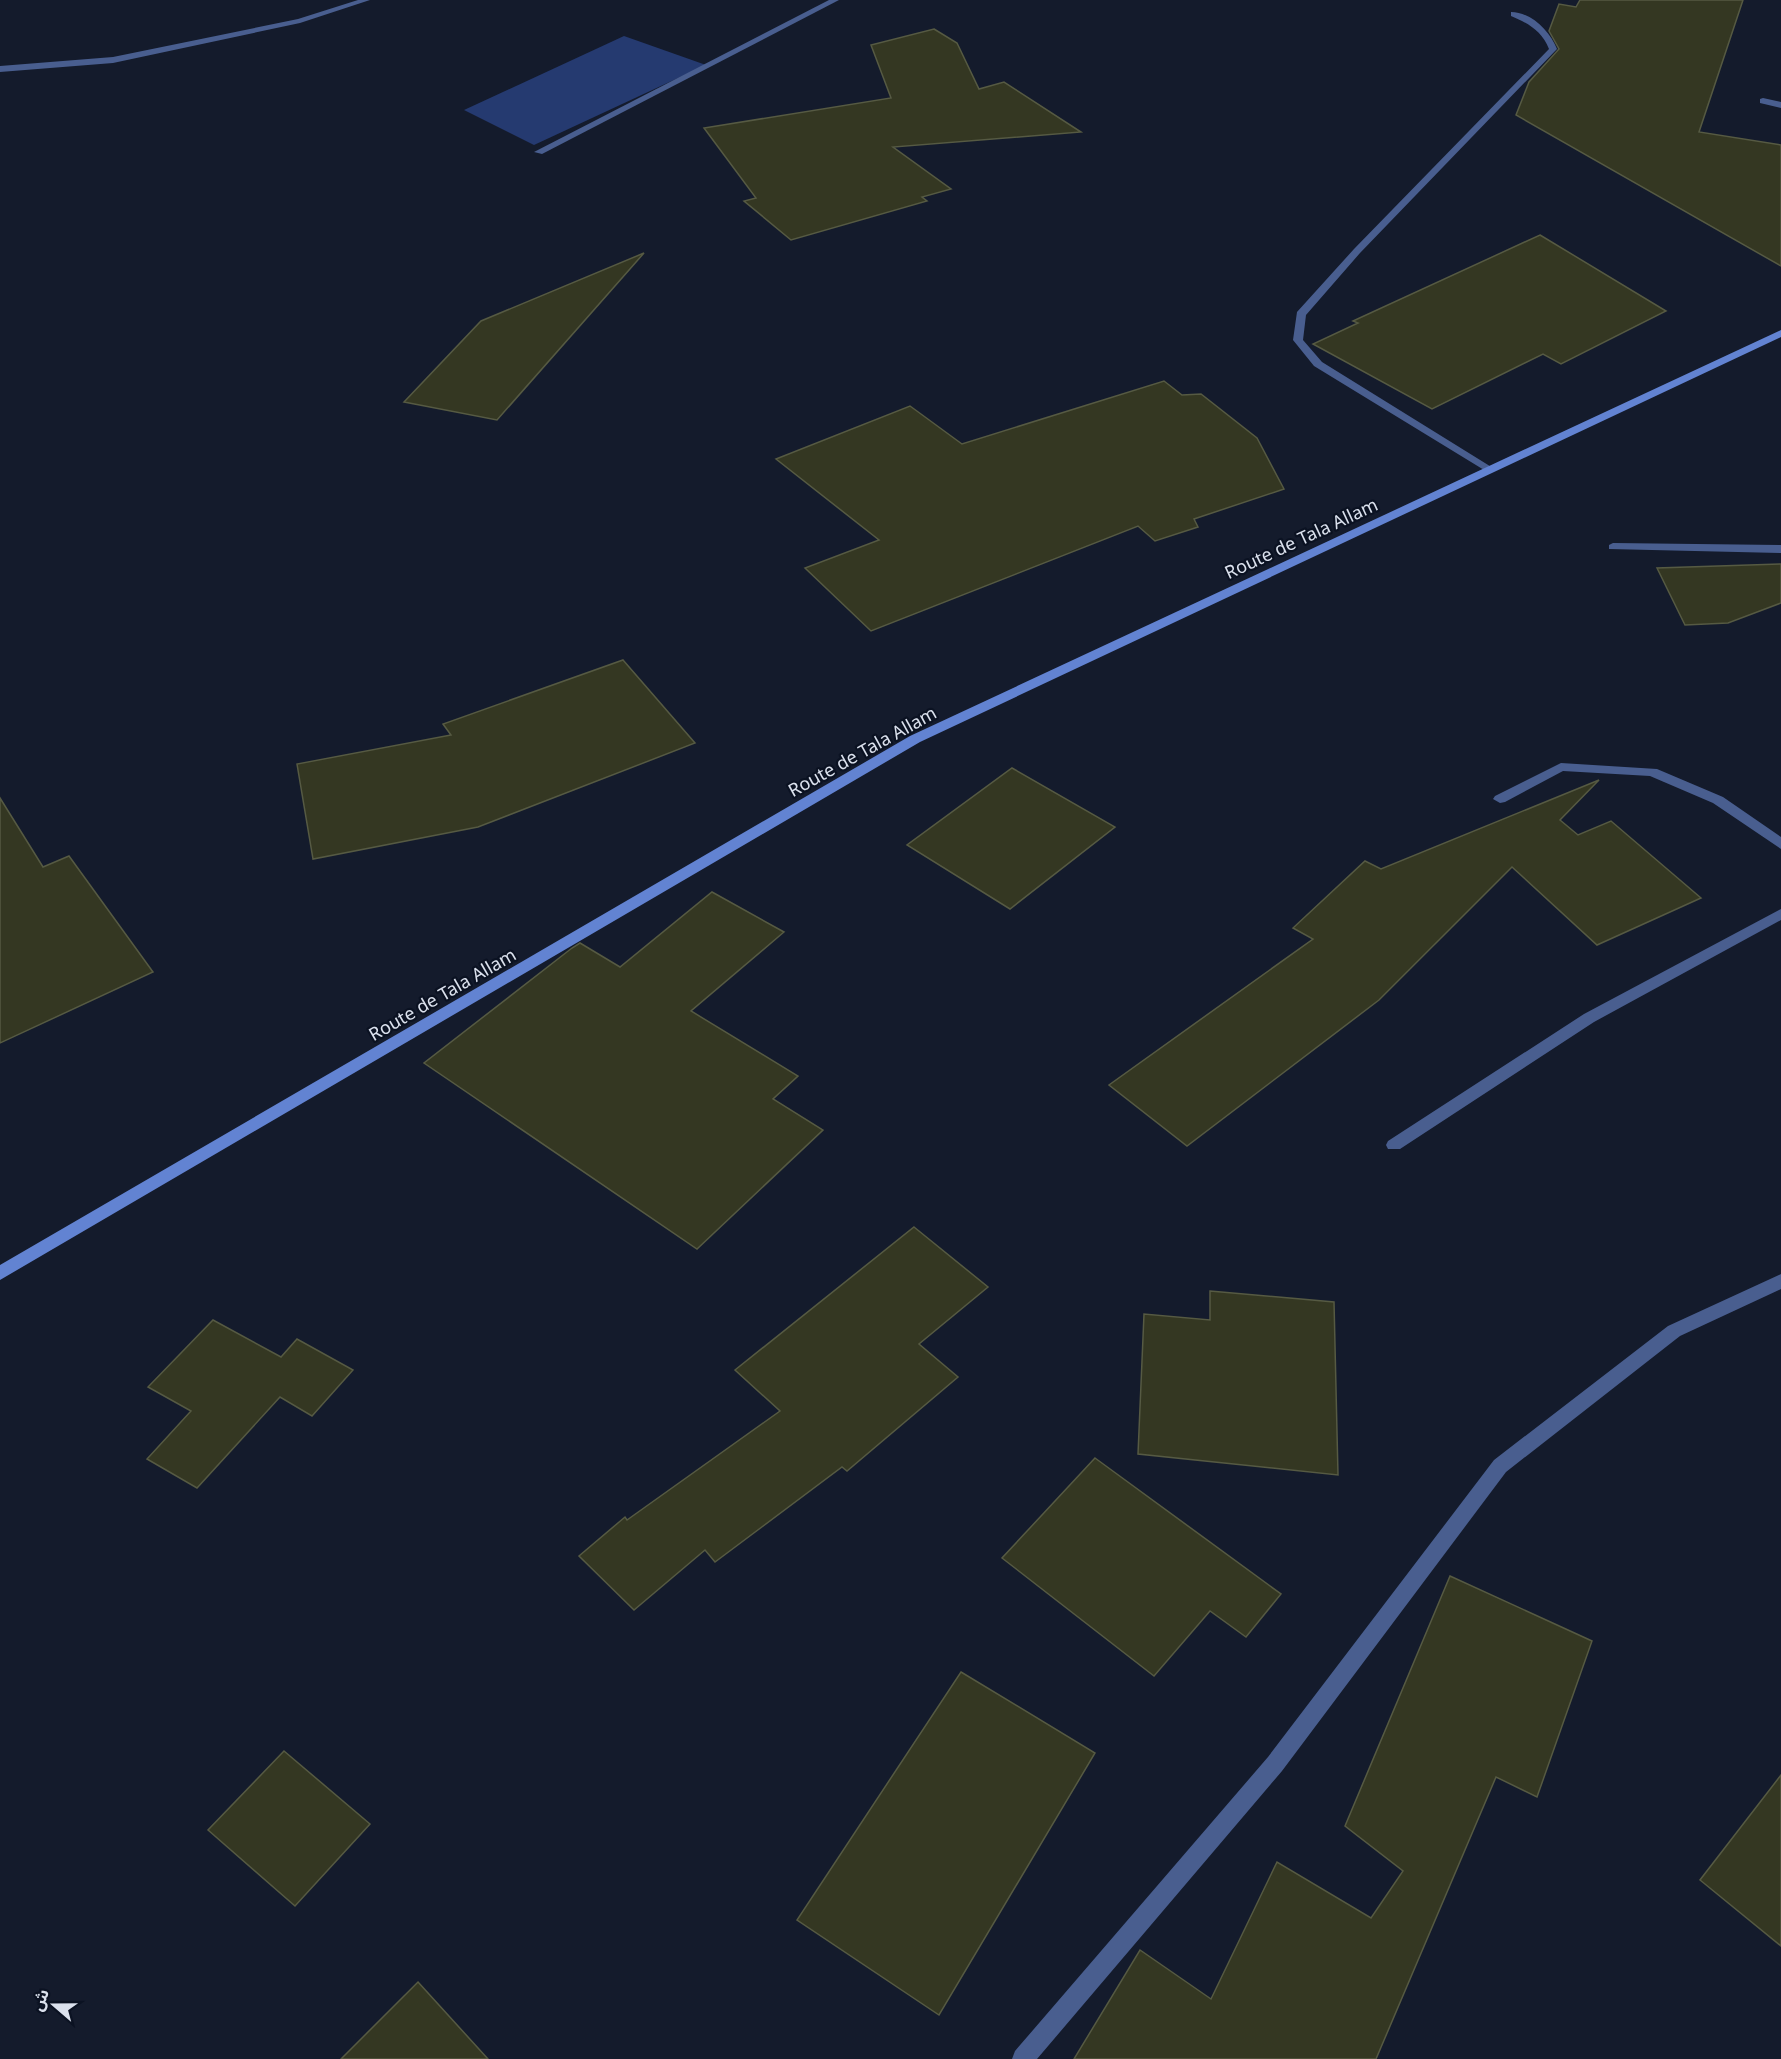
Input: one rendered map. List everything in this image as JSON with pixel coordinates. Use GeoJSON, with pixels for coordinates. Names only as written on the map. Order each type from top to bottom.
{"type":"FeatureCollection","features":[{"type":"Feature","properties":{"kind":"main road","name":"Route de Tala Allam"},"geometry":{"type":"LineString","coordinates":[[0,1273],[915,739],[1781,333]]}},
{"type":"Feature","properties":{"kind":"street"},"geometry":{"type":"LineString","coordinates":[[0,69],[113,60],[300,21],[366,0]]}},
{"type":"Feature","properties":{"kind":"street"},"geometry":{"type":"LineString","coordinates":[[539,152],[835,0]]}},
{"type":"Feature","properties":{"kind":"street"},"geometry":{"type":"LineString","coordinates":[[1489,470],[1318,364],[1298,340],[1301,314],[1357,251],[1553,49],[1549,36],[1528,20],[1514,14]]}},
{"type":"Feature","properties":{"kind":"street"},"geometry":{"type":"LineString","coordinates":[[1763,100],[1781,105]]}},
{"type":"Feature","properties":{"kind":"street"},"geometry":{"type":"LineString","coordinates":[[1613,547],[1781,549]]}},
{"type":"Feature","properties":{"kind":"street"},"geometry":{"type":"LineString","coordinates":[[1500,799],[1561,767],[1652,772],[1718,800],[1781,844]]}},
{"type":"Feature","properties":{"kind":"street"},"geometry":{"type":"LineString","coordinates":[[1394,1145],[1589,1018],[1781,914]]}},
{"type":"Feature","properties":{"kind":"street"},"geometry":{"type":"LineString","coordinates":[[1023,2059],[1275,1764],[1500,1466],[1674,1331],[1781,1281]]}},
{"type":"Feature","properties":{"kind":"shaded area"},"geometry":{"type":"Polygon","coordinates":[[[624,36],[706,65],[534,145],[464,110],[624,36]]]}},
{"type":"Feature","properties":{"kind":"building"},"geometry":{"type":"Polygon","coordinates":[[[1580,0],[1743,0],[1699,132],[1781,145],[1781,266],[1516,115],[1529,82],[1559,49],[1549,31],[1559,4],[1576,7],[1580,0]]]}},
{"type":"Feature","properties":{"kind":"building"},"geometry":{"type":"Polygon","coordinates":[[[934,29],[957,43],[979,89],[1004,82],[1081,132],[893,147],[951,189],[922,197],[927,201],[791,240],[744,201],[756,198],[704,128],[891,98],[871,45],[934,29]]]}},
{"type":"Feature","properties":{"kind":"building"},"geometry":{"type":"Polygon","coordinates":[[[1540,235],[1666,311],[1561,364],[1543,354],[1432,409],[1313,344],[1358,323],[1353,321],[1540,235]]]}},
{"type":"Feature","properties":{"kind":"building"},"geometry":{"type":"Polygon","coordinates":[[[644,253],[497,420],[404,402],[481,321],[644,253]]]}},
{"type":"Feature","properties":{"kind":"building"},"geometry":{"type":"Polygon","coordinates":[[[1164,381],[1182,395],[1201,394],[1257,438],[1284,489],[1194,519],[1198,527],[1155,541],[1138,526],[871,631],[805,568],[879,540],[776,459],[910,406],[962,444],[1164,381]]]}},
{"type":"Feature","properties":{"kind":"building"},"geometry":{"type":"Polygon","coordinates":[[[1781,564],[1781,603],[1728,623],[1685,625],[1657,568],[1781,564]]]}},
{"type":"Feature","properties":{"kind":"building"},"geometry":{"type":"Polygon","coordinates":[[[623,660],[695,743],[478,827],[313,859],[297,764],[451,735],[443,724],[623,660]]]}},
{"type":"Feature","properties":{"kind":"building"},"geometry":{"type":"Polygon","coordinates":[[[1012,768],[1115,827],[1010,909],[907,845],[1012,768]]]}},
{"type":"Feature","properties":{"kind":"building"},"geometry":{"type":"Polygon","coordinates":[[[1599,780],[1560,820],[1578,835],[1611,821],[1701,898],[1597,945],[1512,867],[1379,1000],[1187,1146],[1109,1085],[1313,939],[1293,928],[1365,861],[1381,869],[1599,780]]]}},
{"type":"Feature","properties":{"kind":"building"},"geometry":{"type":"Polygon","coordinates":[[[0,798],[43,867],[69,856],[153,972],[0,1043],[0,798]]]}},
{"type":"Feature","properties":{"kind":"building"},"geometry":{"type":"Polygon","coordinates":[[[712,892],[784,932],[691,1011],[798,1076],[773,1099],[823,1130],[697,1249],[424,1063],[580,943],[620,967],[712,892]]]}},
{"type":"Feature","properties":{"kind":"building"},"geometry":{"type":"Polygon","coordinates":[[[914,1227],[988,1287],[919,1344],[958,1377],[847,1471],[842,1467],[715,1562],[705,1550],[634,1610],[579,1556],[625,1517],[627,1520],[780,1411],[735,1370],[914,1227]]]}},
{"type":"Feature","properties":{"kind":"building"},"geometry":{"type":"Polygon","coordinates":[[[1210,1291],[1334,1302],[1338,1475],[1138,1454],[1144,1314],[1210,1320],[1210,1291]]]}},
{"type":"Feature","properties":{"kind":"building"},"geometry":{"type":"Polygon","coordinates":[[[213,1320],[281,1357],[297,1339],[353,1370],[312,1416],[280,1397],[197,1488],[147,1459],[191,1411],[148,1387],[213,1320]]]}},
{"type":"Feature","properties":{"kind":"building"},"geometry":{"type":"Polygon","coordinates":[[[1095,1458],[1281,1594],[1246,1637],[1210,1611],[1154,1676],[1002,1558],[1095,1458]]]}},
{"type":"Feature","properties":{"kind":"building"},"geometry":{"type":"Polygon","coordinates":[[[1450,1576],[1592,1641],[1537,1797],[1496,1777],[1376,2059],[1074,2059],[1140,1950],[1211,1999],[1277,1862],[1371,1918],[1403,1871],[1345,1826],[1450,1576]]]}},
{"type":"Feature","properties":{"kind":"building"},"geometry":{"type":"Polygon","coordinates":[[[961,1672],[1095,1753],[939,2015],[797,1920],[961,1672]]]}},
{"type":"Feature","properties":{"kind":"building"},"geometry":{"type":"Polygon","coordinates":[[[284,1751],[370,1824],[295,1906],[208,1830],[284,1751]]]}},
{"type":"Feature","properties":{"kind":"building"},"geometry":{"type":"Polygon","coordinates":[[[1781,1775],[1781,1946],[1700,1880],[1781,1775]]]}},
{"type":"Feature","properties":{"kind":"building"},"geometry":{"type":"Polygon","coordinates":[[[418,1982],[488,2059],[341,2059],[418,1982]]]}}]}
